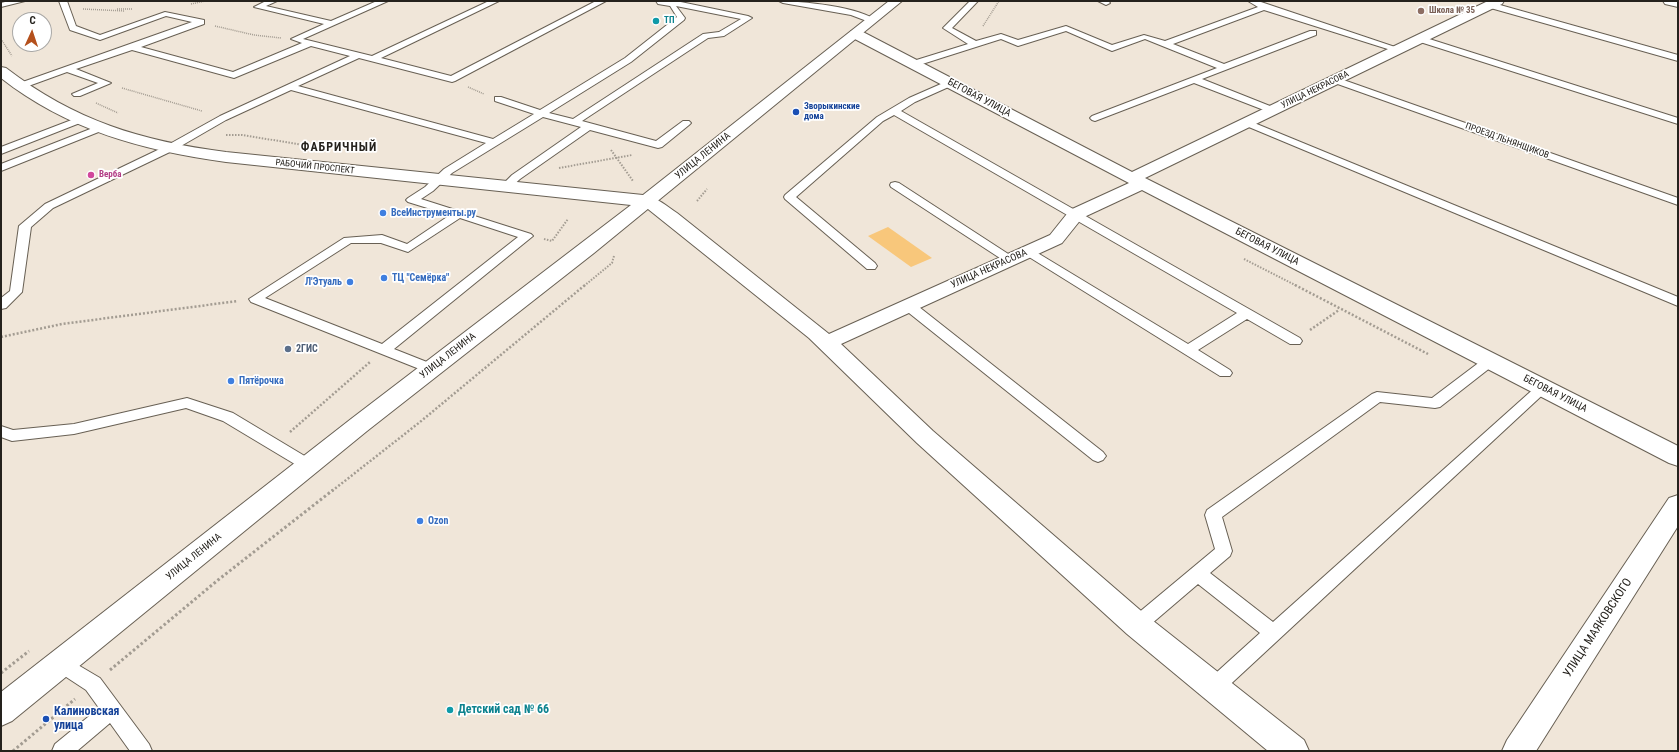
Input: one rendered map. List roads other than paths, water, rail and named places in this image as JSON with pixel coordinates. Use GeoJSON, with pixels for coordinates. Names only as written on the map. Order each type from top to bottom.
{"type":"FeatureCollection","features":[{"type":"Feature","properties":{"kind":"street","name":"УЛИЦА ЛЕНИНА"},"geometry":{"type":"LineString","coordinates":[[1,711],[432,368],[647,201],[896,1]]}},
{"type":"Feature","properties":{"kind":"street"},"geometry":{"type":"LineString","coordinates":[[1669,1],[1678,3]]}},
{"type":"Feature","properties":{"kind":"street","name":"УЛИЦА НЕКРАСОВА"},"geometry":{"type":"LineString","coordinates":[[826,343],[1056,238],[1076,214],[1137,181],[1272,110],[1494,3]]}},
{"type":"Feature","properties":{"kind":"street","name":"БЕГОВАЯ УЛИЦА"},"geometry":{"type":"LineString","coordinates":[[856,34],[1137,181],[1678,457]]}},
{"type":"Feature","properties":{"kind":"street","name":"РАБОЧИЙ ПРОСПЕКТ"},"geometry":{"type":"LineString","coordinates":[[1,71],[20,86],[49,105],[102,127],[170,148],[226,157],[647,201]]}},
{"type":"Feature","properties":{"kind":"street"},"geometry":{"type":"LineString","coordinates":[[647,201],[683,226],[826,343],[925,437],[1136,625],[1293,751]]}},
{"type":"Feature","properties":{"kind":"street","name":"УЛИЦА МАЯКОВСКОГО"},"geometry":{"type":"LineString","coordinates":[[1518,751],[1678,505]]}},
{"type":"Feature","properties":{"kind":"lane"},"geometry":{"type":"LineString","coordinates":[[1,5],[21,1]]}},
{"type":"Feature","properties":{"kind":"lane"},"geometry":{"type":"LineString","coordinates":[[273,1],[258,7],[331,23]]}},
{"type":"Feature","properties":{"kind":"lane"},"geometry":{"type":"LineString","coordinates":[[384,1],[295,39],[375,58],[452,79],[602,1]]}},
{"type":"Feature","properties":{"kind":"lane"},"geometry":{"type":"LineString","coordinates":[[375,58],[495,1]]}},
{"type":"Feature","properties":{"kind":"lane"},"geometry":{"type":"LineString","coordinates":[[384,350],[527,236],[412,200],[428,189],[436,180],[493,142],[628,60],[681,18],[668,1]]}},
{"type":"Feature","properties":{"kind":"lane"},"geometry":{"type":"LineString","coordinates":[[575,122],[706,36],[721,34],[748,18],[668,1]]}},
{"type":"Feature","properties":{"kind":"lane"},"geometry":{"type":"LineString","coordinates":[[783,1],[853,13],[872,21]]}},
{"type":"Feature","properties":{"kind":"lane"},"geometry":{"type":"LineString","coordinates":[[974,1],[947,28],[975,44]]}},
{"type":"Feature","properties":{"kind":"lane"},"geometry":{"type":"LineString","coordinates":[[1252,1],[1264,7],[1397,50]]}},
{"type":"Feature","properties":{"kind":"lane"},"geometry":{"type":"LineString","coordinates":[[1494,3],[1678,58]]}},
{"type":"Feature","properties":{"kind":"lane"},"geometry":{"type":"LineString","coordinates":[[20,86],[42,80],[201,22],[166,14],[100,38],[73,28],[63,4]]}},
{"type":"Feature","properties":{"kind":"lane"},"geometry":{"type":"LineString","coordinates":[[1166,44],[1264,7]]}},
{"type":"Feature","properties":{"kind":"lane"},"geometry":{"type":"LineString","coordinates":[[913,64],[1001,36],[1018,43],[1066,28],[1112,48],[1145,37],[1166,44],[1223,68]]}},
{"type":"Feature","properties":{"kind":"lane"},"geometry":{"type":"LineString","coordinates":[[1095,118],[1313,33]]}},
{"type":"Feature","properties":{"kind":"lane"},"geometry":{"type":"LineString","coordinates":[[1420,39],[1678,120]]}},
{"type":"Feature","properties":{"kind":"lane"},"geometry":{"type":"LineString","coordinates":[[132,47],[234,75],[310,43]]}},
{"type":"Feature","properties":{"kind":"lane"},"geometry":{"type":"LineString","coordinates":[[1,305],[16,292],[25,226],[49,206],[170,148],[223,118],[359,55]]}},
{"type":"Feature","properties":{"kind":"lane"},"geometry":{"type":"LineString","coordinates":[[69,70],[106,83],[77,94]]}},
{"type":"Feature","properties":{"kind":"lane"},"geometry":{"type":"LineString","coordinates":[[1194,80],[1272,110]]}},
{"type":"Feature","properties":{"kind":"lane","name":"ПРОЕЗД ЛЬНЯНЩИКОВ"},"geometry":{"type":"LineString","coordinates":[[1335,80],[1678,202]]}},
{"type":"Feature","properties":{"kind":"lane"},"geometry":{"type":"LineString","coordinates":[[871,266],[789,197],[880,119],[912,100],[950,83]]}},
{"type":"Feature","properties":{"kind":"lane"},"geometry":{"type":"LineString","coordinates":[[290,87],[493,142]]}},
{"type":"Feature","properties":{"kind":"lane"},"geometry":{"type":"LineString","coordinates":[[498,99],[540,113],[658,144],[686,123]]}},
{"type":"Feature","properties":{"kind":"lane"},"geometry":{"type":"LineString","coordinates":[[894,111],[1076,214],[1295,341]]}},
{"type":"Feature","properties":{"kind":"lane"},"geometry":{"type":"LineString","coordinates":[[1,150],[82,119]]}},
{"type":"Feature","properties":{"kind":"lane"},"geometry":{"type":"LineString","coordinates":[[1247,123],[1678,302]]}},
{"type":"Feature","properties":{"kind":"lane"},"geometry":{"type":"LineString","coordinates":[[505,187],[516,177],[589,126]]}},
{"type":"Feature","properties":{"kind":"lane"},"geometry":{"type":"LineString","coordinates":[[1,168],[102,127]]}},
{"type":"Feature","properties":{"kind":"lane"},"geometry":{"type":"LineString","coordinates":[[895,185],[1188,350],[1225,373]]}},
{"type":"Feature","properties":{"kind":"lane"},"geometry":{"type":"LineString","coordinates":[[432,368],[255,299],[348,240],[382,239],[408,248],[458,214]]}},
{"type":"Feature","properties":{"kind":"lane"},"geometry":{"type":"LineString","coordinates":[[909,306],[1098,456]]}},
{"type":"Feature","properties":{"kind":"lane"},"geometry":{"type":"LineString","coordinates":[[1188,350],[1247,313]]}},
{"type":"Feature","properties":{"kind":"lane"},"geometry":{"type":"LineString","coordinates":[[1136,625],[1224,551],[1213,515],[1377,397],[1435,403],[1490,361]]}},
{"type":"Feature","properties":{"kind":"lane"},"geometry":{"type":"LineString","coordinates":[[1214,687],[1543,388]]}},
{"type":"Feature","properties":{"kind":"lane"},"geometry":{"type":"LineString","coordinates":[[1,431],[12,436],[74,428],[187,402],[228,417],[308,466]]}},
{"type":"Feature","properties":{"kind":"lane"},"geometry":{"type":"LineString","coordinates":[[1198,574],[1274,633]]}},
{"type":"Feature","properties":{"kind":"lane"},"geometry":{"type":"LineString","coordinates":[[61,663],[93,684],[142,751]]}},
{"type":"Feature","properties":{"kind":"lane"},"geometry":{"type":"LineString","coordinates":[[62,751],[111,710]]}},
{"type":"Feature","properties":{"kind":"place","name":"Школа № 35"},"geometry":{"type":"Point","coordinates":[1421,11]}},
{"type":"Feature","properties":{"kind":"place","name":"ТП"},"geometry":{"type":"Point","coordinates":[656,21]}},
{"type":"Feature","properties":{"kind":"place","name":"Зворыкинские дома"},"geometry":{"type":"Point","coordinates":[796,112]}},
{"type":"Feature","properties":{"kind":"place","name":"Верба"},"geometry":{"type":"Point","coordinates":[91,175]}},
{"type":"Feature","properties":{"kind":"place","name":"ВсеИнструменты.ру"},"geometry":{"type":"Point","coordinates":[383,213]}},
{"type":"Feature","properties":{"kind":"place","name":"ТЦ \"Семёрка\""},"geometry":{"type":"Point","coordinates":[384,278]}},
{"type":"Feature","properties":{"kind":"place","name":"Л'Этуаль"},"geometry":{"type":"Point","coordinates":[350,282]}},
{"type":"Feature","properties":{"kind":"place","name":"2ГИС"},"geometry":{"type":"Point","coordinates":[288,349]}},
{"type":"Feature","properties":{"kind":"place","name":"Пятёрочка"},"geometry":{"type":"Point","coordinates":[231,381]}},
{"type":"Feature","properties":{"kind":"place","name":"Ozon"},"geometry":{"type":"Point","coordinates":[420,521]}},
{"type":"Feature","properties":{"kind":"place","name":"Детский сад № 66"},"geometry":{"type":"Point","coordinates":[450,710]}},
{"type":"Feature","properties":{"kind":"place","name":"Калиновская улица"},"geometry":{"type":"Point","coordinates":[46,719]}},
{"type":"Feature","properties":{"kind":"district","name":"ФАБРИЧНЫЙ"},"geometry":{"type":"Point","coordinates":[339,148]}}]}
